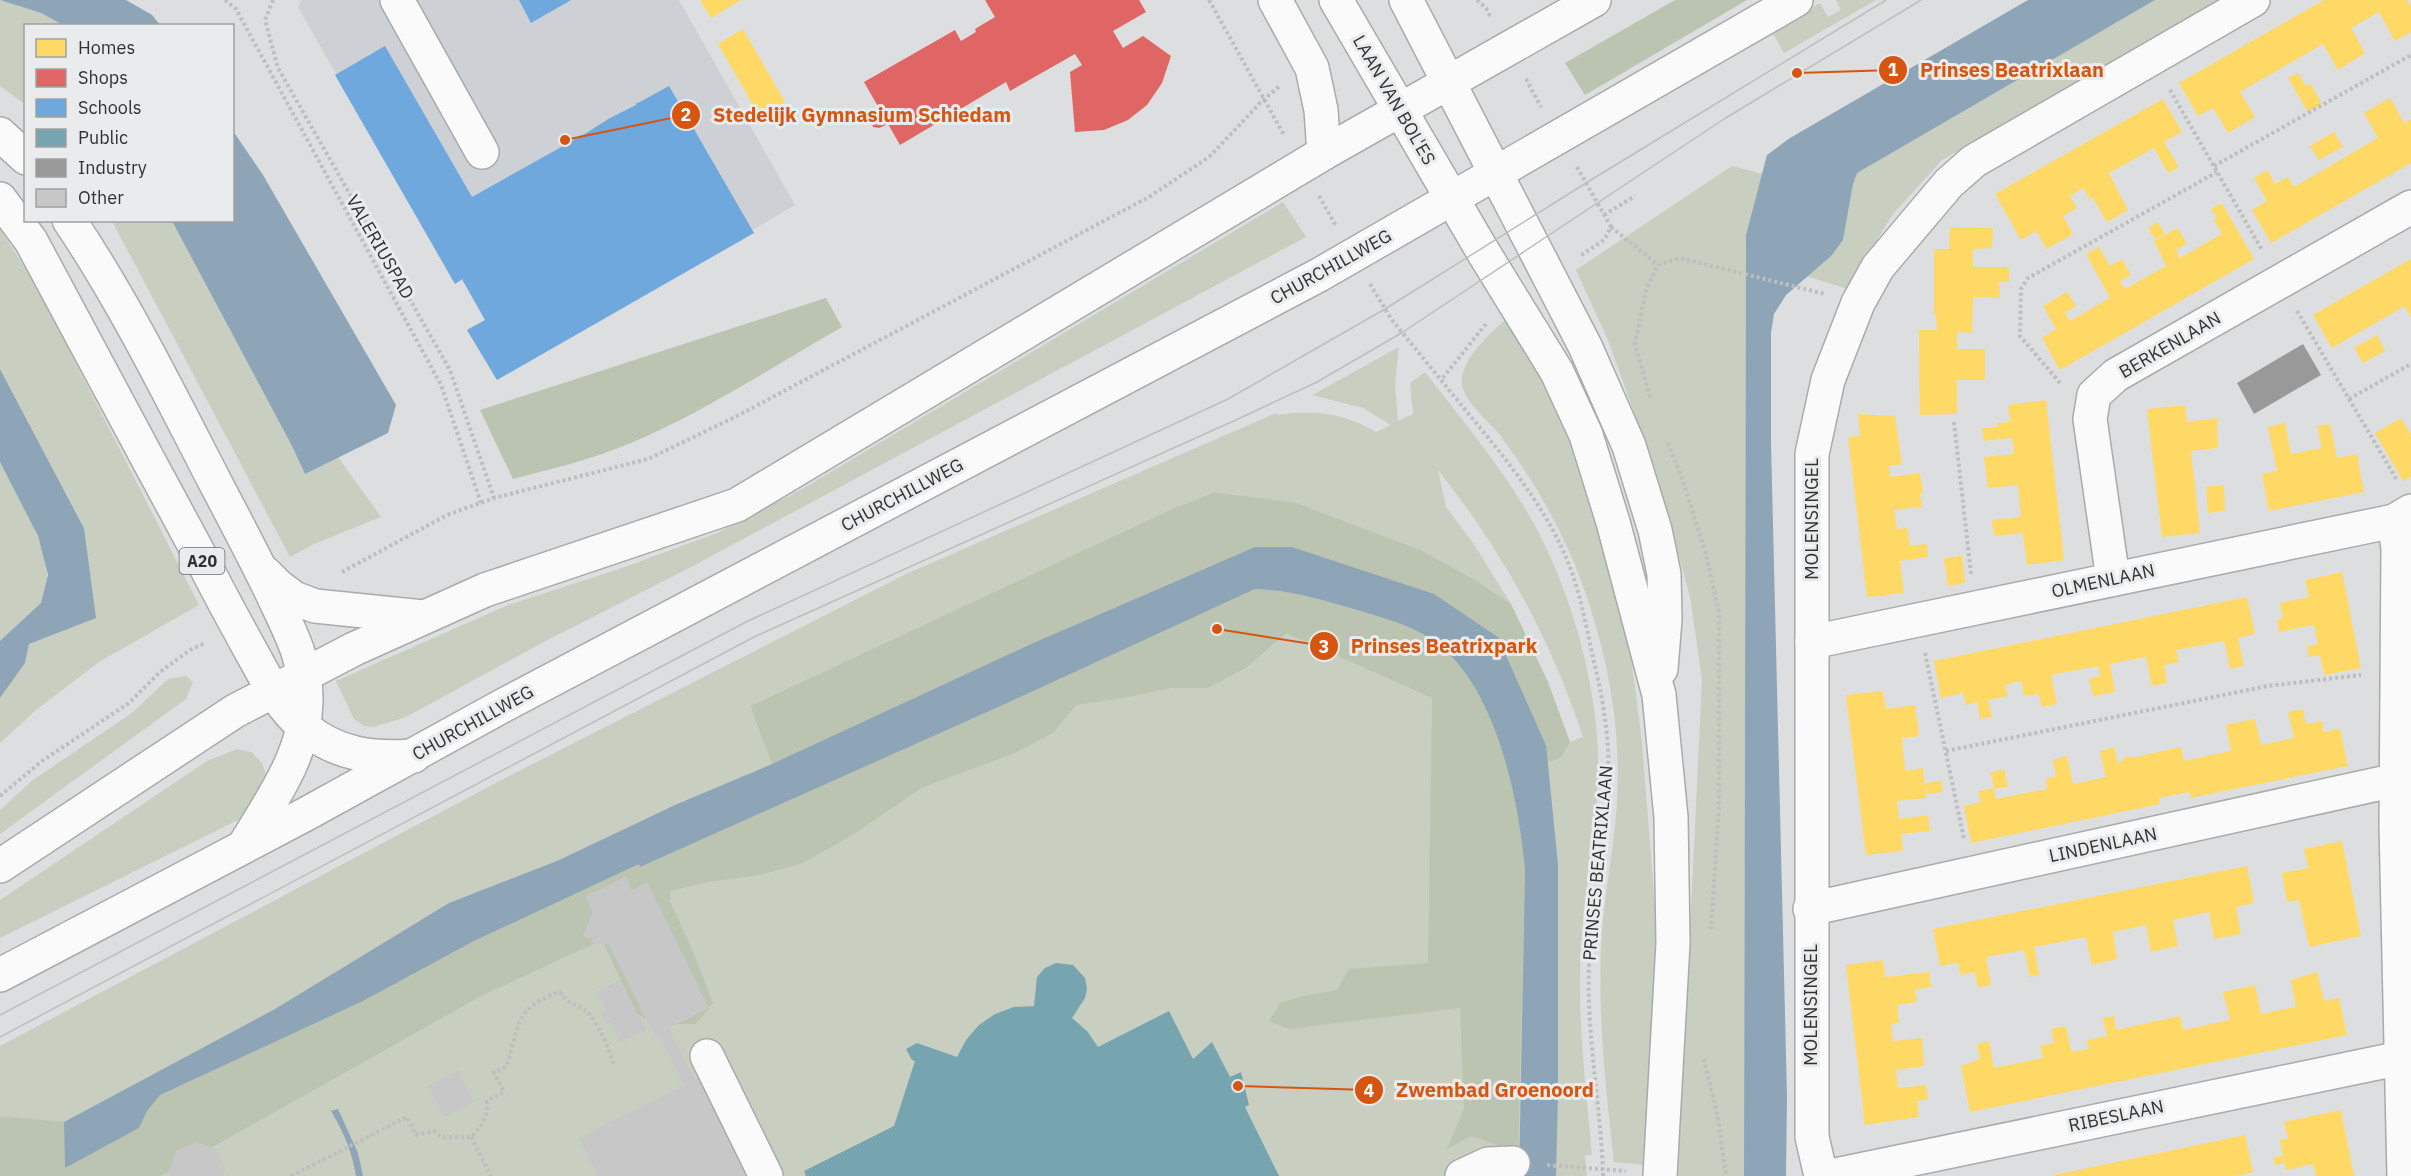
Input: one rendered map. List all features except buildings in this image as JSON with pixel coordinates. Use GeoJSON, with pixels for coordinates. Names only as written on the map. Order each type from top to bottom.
{"type":"FeatureCollection","features":[{"type":"Feature","properties":{"kind":"main road"},"geometry":{"type":"LineString","coordinates":[[397,0],[482,152]]}},
{"type":"Feature","properties":{"kind":"main road"},"geometry":{"type":"LineString","coordinates":[[1275,0],[1312,68],[1321,110],[1324,153]]}},
{"type":"Feature","properties":{"kind":"main road","name":"LAAN VAN BOL'ES"},"geometry":{"type":"LineString","coordinates":[[1336,0],[1452,200]]}},
{"type":"Feature","properties":{"kind":"main road"},"geometry":{"type":"LineString","coordinates":[[1406,0],[1585,346],[1614,408],[1637,469],[1655,530],[1664,574],[1665,597],[1659,695],[1672,840],[1673,915],[1660,1176]]}},
{"type":"Feature","properties":{"kind":"main road"},"geometry":{"type":"LineString","coordinates":[[0,866],[235,711],[305,674],[485,590],[737,505],[1324,153],[1594,0]]}},
{"type":"Feature","properties":{"kind":"main road","name":"CHURCHILLWEG"},"geometry":{"type":"LineString","coordinates":[[0,975],[414,756],[504,705],[1319,275],[1797,0]]}},
{"type":"Feature","properties":{"kind":"main road","name":"MOLENSINGEL"},"geometry":{"type":"LineString","coordinates":[[1821,1176],[1812,1137],[1810,909],[1812,454],[1828,380],[1858,303],[1878,267],[1949,183],[1974,161],[2253,0]]}},
{"type":"Feature","properties":{"kind":"main road"},"geometry":{"type":"LineString","coordinates":[[0,134],[24,156]]}},
{"type":"Feature","properties":{"kind":"main road","name":"A20"},"geometry":{"type":"LineString","coordinates":[[0,199],[31,241],[273,691]]}},
{"type":"Feature","properties":{"kind":"main road"},"geometry":{"type":"LineString","coordinates":[[1452,200],[1515,300],[1562,381],[1586,435],[1613,522],[1659,695]]}},
{"type":"Feature","properties":{"kind":"main road","name":"BERKENLAAN"},"geometry":{"type":"LineString","coordinates":[[2091,412],[2094,395],[2116,375],[2411,207]]}},
{"type":"Feature","properties":{"kind":"main road","name":"A20"},"geometry":{"type":"LineString","coordinates":[[70,222],[152,361],[262,570],[297,646],[305,674]]}},
{"type":"Feature","properties":{"kind":"main road"},"geometry":{"type":"LineString","coordinates":[[2091,412],[2090,419],[2113,579]]}},
{"type":"Feature","properties":{"kind":"main road"},"geometry":{"type":"LineString","coordinates":[[2402,516],[2398,548],[2396,780],[2406,1012],[2401,1058],[2404,1176]]}},
{"type":"Feature","properties":{"kind":"main road","name":"OLMENLAAN"},"geometry":{"type":"LineString","coordinates":[[1812,642],[2402,516]]}},
{"type":"Feature","properties":{"kind":"main road"},"geometry":{"type":"LineString","coordinates":[[262,570],[294,598],[315,606],[423,617]]}},
{"type":"Feature","properties":{"kind":"main road"},"geometry":{"type":"LineString","coordinates":[[244,846],[285,777],[304,728],[305,674]]}},
{"type":"Feature","properties":{"kind":"main road"},"geometry":{"type":"LineString","coordinates":[[273,691],[288,712],[304,728],[323,741],[362,756],[414,756]]}},
{"type":"Feature","properties":{"kind":"main road","name":"LINDENLAAN"},"geometry":{"type":"LineString","coordinates":[[1810,909],[2396,780]]}},
{"type":"Feature","properties":{"kind":"main road"},"geometry":{"type":"LineString","coordinates":[[707,1056],[766,1176]]}},
{"type":"Feature","properties":{"kind":"main road","name":"RIBESLAAN"},"geometry":{"type":"LineString","coordinates":[[1831,1176],[2401,1058]]}},
{"type":"Feature","properties":{"kind":"main road"},"geometry":{"type":"LineString","coordinates":[[1462,1176],[1488,1164],[1513,1163]]}},
{"type":"Feature","properties":{"kind":"path"},"geometry":{"type":"LineString","coordinates":[[225,0],[236,9],[441,385],[481,503]]}},
{"type":"Feature","properties":{"kind":"path","name":"VALERIUSPAD"},"geometry":{"type":"LineString","coordinates":[[273,0],[265,20],[278,68],[450,370],[494,498]]}},
{"type":"Feature","properties":{"kind":"path"},"geometry":{"type":"LineString","coordinates":[[294,598],[447,515],[494,498],[648,459],[737,416],[1149,197],[1209,157],[1264,99],[1209,0]]}},
{"type":"Feature","properties":{"kind":"path"},"geometry":{"type":"LineString","coordinates":[[1477,0],[1486,8],[1611,227],[1658,265]]}},
{"type":"Feature","properties":{"kind":"path"},"geometry":{"type":"LineString","coordinates":[[2214,166],[2411,55]]}},
{"type":"Feature","properties":{"kind":"path"},"geometry":{"type":"LineString","coordinates":[[2091,412],[2067,391],[2020,336],[2021,289],[2028,278],[2217,172]]}},
{"type":"Feature","properties":{"kind":"path"},"geometry":{"type":"LineString","coordinates":[[1604,215],[1635,196]]}},
{"type":"Feature","properties":{"kind":"path"},"geometry":{"type":"LineString","coordinates":[[1549,278],[1604,240],[1611,227]]}},
{"type":"Feature","properties":{"kind":"path"},"geometry":{"type":"LineString","coordinates":[[1651,401],[1635,344],[1646,290],[1658,265],[1680,258],[1822,294]]}},
{"type":"Feature","properties":{"kind":"path","name":"PRINSES BEATRIXLAAN"},"geometry":{"type":"LineString","coordinates":[[1515,300],[1500,310],[1478,333],[1441,380],[1524,486],[1562,549],[1578,595],[1598,677],[1606,726],[1608,776],[1590,934],[1588,986],[1603,1176]]}},
{"type":"Feature","properties":{"kind":"path"},"geometry":{"type":"LineString","coordinates":[[2349,399],[2411,364]]}},
{"type":"Feature","properties":{"kind":"path"},"geometry":{"type":"LineString","coordinates":[[1954,422],[1975,608]]}},
{"type":"Feature","properties":{"kind":"path"},"geometry":{"type":"LineString","coordinates":[[1667,441],[1683,481],[1706,554],[1719,613],[1719,807],[1711,936]]}},
{"type":"Feature","properties":{"kind":"path"},"geometry":{"type":"LineString","coordinates":[[1919,620],[1971,874]]}},
{"type":"Feature","properties":{"kind":"path"},"geometry":{"type":"LineString","coordinates":[[0,796],[42,762],[129,703],[160,672],[190,650],[237,627]]}},
{"type":"Feature","properties":{"kind":"path"},"geometry":{"type":"LineString","coordinates":[[1946,751],[2268,686],[2397,671]]}},
{"type":"Feature","properties":{"kind":"path"},"geometry":{"type":"LineString","coordinates":[[291,1176],[406,1117],[416,1136],[434,1131],[441,1137],[471,1137],[479,1129],[488,1110],[486,1101],[504,1092],[494,1072],[507,1066],[521,1016],[540,999],[560,992],[566,1001],[588,1012],[611,1052],[614,1065]]}},
{"type":"Feature","properties":{"kind":"path"},"geometry":{"type":"LineString","coordinates":[[1704,1057],[1718,1118],[1726,1176]]}},
{"type":"Feature","properties":{"kind":"path"},"geometry":{"type":"LineString","coordinates":[[471,1137],[491,1176]]}},
{"type":"Feature","properties":{"kind":"path"},"geometry":{"type":"LineString","coordinates":[[1556,1166],[1603,1169]]}},
{"type":"Feature","properties":{"kind":"shaded area"},"geometry":{"type":"Polygon","coordinates":[[[301,0],[679,0],[795,205],[497,380],[467,330],[485,320],[462,280],[455,284],[298,7],[301,0]]]}},
{"type":"Feature","properties":{"kind":"green space"},"geometry":{"type":"Polygon","coordinates":[[[0,0],[41,13],[61,24],[24,24],[24,103],[0,86],[0,0]]]}},
{"type":"Feature","properties":{"kind":"green space"},"geometry":{"type":"Polygon","coordinates":[[[1675,0],[1747,0],[1585,95],[1565,63],[1675,0]]]}},
{"type":"Feature","properties":{"kind":"green space"},"geometry":{"type":"Polygon","coordinates":[[[1836,0],[1876,0],[1784,53],[1771,30],[1820,3],[1828,17],[1841,10],[1836,0]]]}},
{"type":"Feature","properties":{"kind":"green space"},"geometry":{"type":"Polygon","coordinates":[[[2155,0],[2224,0],[1942,160],[1892,215],[1848,289],[1806,276],[1843,240],[1856,173],[2155,0]]]}},
{"type":"Feature","properties":{"kind":"green space"},"geometry":{"type":"Polygon","coordinates":[[[1732,166],[1763,174],[1746,235],[1744,1176],[1678,1176],[1702,680],[1690,596],[1655,471],[1608,340],[1576,270],[1732,166]]]}},
{"type":"Feature","properties":{"kind":"green space"},"geometry":{"type":"Polygon","coordinates":[[[1283,202],[1306,237],[406,717],[374,727],[364,726],[354,719],[336,681],[508,605],[622,568],[717,533],[804,488],[1283,202]]]}},
{"type":"Feature","properties":{"kind":"green space"},"geometry":{"type":"Polygon","coordinates":[[[113,222],[173,222],[305,474],[338,457],[381,517],[314,544],[290,557],[113,222]]]}},
{"type":"Feature","properties":{"kind":"green space"},"geometry":{"type":"Polygon","coordinates":[[[0,229],[37,287],[199,605],[99,662],[36,710],[0,743],[0,698],[25,663],[29,644],[84,527],[0,369],[0,229]]]}},
{"type":"Feature","properties":{"kind":"green space"},"geometry":{"type":"Polygon","coordinates":[[[826,298],[842,327],[682,419],[626,445],[598,455],[513,479],[480,410],[826,298]]]}},
{"type":"Feature","properties":{"kind":"green space"},"geometry":{"type":"Polygon","coordinates":[[[1514,313],[1566,409],[1628,634],[1642,742],[1655,907],[1656,963],[1646,1165],[1614,1162],[1603,1055],[1601,948],[1616,820],[1618,778],[1613,706],[1599,636],[1586,593],[1553,518],[1521,465],[1500,435],[1467,398],[1462,385],[1462,375],[1472,355],[1489,335],[1514,313]]]}},
{"type":"Feature","properties":{"kind":"green space"},"geometry":{"type":"Polygon","coordinates":[[[1399,347],[1395,384],[1398,421],[1413,414],[1410,383],[1425,372],[1508,481],[1548,552],[1569,605],[1592,693],[1598,752],[1597,802],[1584,909],[1580,977],[1583,1054],[1592,1155],[1585,1155],[1587,1176],[0,1176],[0,1128],[15,1119],[0,1116],[0,1046],[513,774],[906,574],[1276,413],[1277,415],[1303,412],[1328,414],[1352,420],[1376,432],[1391,425],[1363,408],[1312,395],[1399,347]],[[1438,470],[1446,507],[1473,543],[1511,604],[1462,573],[1556,984],[1558,864],[1546,763],[1561,758],[1570,742],[1583,737],[1540,630],[1504,564],[1462,501],[1438,470]],[[1215,492],[1174,508],[750,706],[757,725],[1241,495],[1215,492]]]}},
{"type":"Feature","properties":{"kind":"green space"},"geometry":{"type":"Polygon","coordinates":[[[0,462],[36,532],[47,571],[47,588],[37,608],[0,641],[0,462]]]}},
{"type":"Feature","properties":{"kind":"green space"},"geometry":{"type":"Polygon","coordinates":[[[1215,492],[1296,503],[1420,550],[1475,580],[1511,604],[1548,682],[1570,742],[1561,758],[1546,763],[1546,745],[1498,637],[1434,594],[1217,563],[1031,644],[772,764],[750,706],[1174,508],[1215,492]]]}},
{"type":"Feature","properties":{"kind":"green space"},"geometry":{"type":"Polygon","coordinates":[[[1255,589],[1282,591],[1320,599],[1399,623],[1423,633],[1448,652],[1468,677],[1485,706],[1509,772],[1522,839],[1525,870],[1518,1152],[1471,1136],[1447,1149],[1464,1108],[1460,1008],[1289,1029],[1269,1021],[1280,1003],[1337,990],[1349,969],[1428,963],[1432,698],[1286,633],[1247,667],[1208,688],[1171,688],[1076,705],[1053,733],[1013,754],[923,787],[851,836],[801,864],[759,875],[708,882],[671,891],[670,901],[713,1003],[696,1024],[657,1024],[637,1014],[602,940],[483,995],[161,1176],[0,1176],[0,1116],[64,1122],[65,1167],[139,1128],[147,1111],[159,1095],[363,1001],[474,941],[639,864],[641,866],[1005,704],[1255,589]]]}},
{"type":"Feature","properties":{"kind":"green space"},"geometry":{"type":"Polygon","coordinates":[[[186,676],[193,682],[186,699],[0,834],[0,810],[33,780],[132,713],[168,679],[186,676]]]}},
{"type":"Feature","properties":{"kind":"green space"},"geometry":{"type":"Polygon","coordinates":[[[237,749],[251,752],[262,763],[268,781],[263,799],[242,818],[0,938],[0,900],[207,761],[237,749]]]}},
{"type":"Feature","properties":{"kind":"water"},"geometry":{"type":"Polygon","coordinates":[[[0,0],[126,0],[152,15],[159,24],[61,24],[41,13],[0,0]]]}},
{"type":"Feature","properties":{"kind":"water"},"geometry":{"type":"Polygon","coordinates":[[[2028,0],[2155,0],[1857,173],[1843,240],[1831,256],[1786,295],[1774,314],[1771,333],[1771,443],[1787,1096],[1786,1176],[1744,1176],[1746,235],[1767,155],[1790,138],[2028,0]]]}},
{"type":"Feature","properties":{"kind":"water"},"geometry":{"type":"Polygon","coordinates":[[[234,132],[263,175],[396,405],[388,433],[305,474],[173,222],[234,222],[234,132]]]}},
{"type":"Feature","properties":{"kind":"water"},"geometry":{"type":"Polygon","coordinates":[[[0,369],[84,528],[96,618],[29,644],[25,663],[0,698],[0,641],[41,603],[48,575],[38,536],[0,462],[0,369]]]}},
{"type":"Feature","properties":{"kind":"water"},"geometry":{"type":"Polygon","coordinates":[[[1255,547],[1292,547],[1434,594],[1498,637],[1546,745],[1558,864],[1556,1176],[1519,1176],[1525,870],[1522,840],[1508,772],[1498,738],[1484,705],[1467,676],[1446,651],[1421,633],[1390,620],[1319,599],[1294,593],[1255,589],[1005,704],[640,867],[639,864],[474,941],[363,1001],[160,1095],[147,1111],[139,1128],[65,1168],[64,1122],[275,1009],[449,903],[557,861],[1031,644],[1255,547]]]}},
{"type":"Feature","properties":{"kind":"water"},"geometry":{"type":"Polygon","coordinates":[[[338,1109],[358,1153],[363,1176],[356,1176],[347,1142],[331,1111],[338,1109]]]}},
{"type":"Feature","properties":{"kind":"tram line"},"geometry":{"type":"LineString","coordinates":[[0,1015],[746,622],[1228,399],[1385,309],[1886,0]]}},
{"type":"Feature","properties":{"kind":"tram line"},"geometry":{"type":"LineString","coordinates":[[0,1037],[754,637],[1317,382],[1403,332],[1724,119],[1921,0]]}},
{"type":"Feature","properties":{"kind":"place","name":"Prinses Beatrixlaan"},"geometry":{"type":"Point","coordinates":[1797,73]}},
{"type":"Feature","properties":{"kind":"place","name":"Stedelijk Gymnasium Schiedam"},"geometry":{"type":"Point","coordinates":[565,140]}},
{"type":"Feature","properties":{"kind":"place","name":"Prinses Beatrixpark"},"geometry":{"type":"Point","coordinates":[1217,629]}},
{"type":"Feature","properties":{"kind":"place","name":"Zwembad Groenoord"},"geometry":{"type":"Point","coordinates":[1238,1086]}}]}
